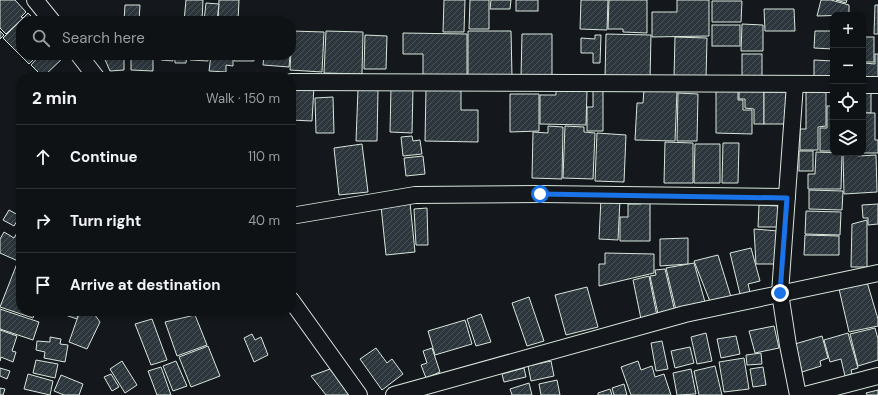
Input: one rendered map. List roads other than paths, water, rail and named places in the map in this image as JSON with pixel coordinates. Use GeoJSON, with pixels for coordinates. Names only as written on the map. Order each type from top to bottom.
{"type":"FeatureCollection","features":[{"type":"Feature","properties":{"kind":"street"},"geometry":{"type":"LineString","coordinates":[[35,0],[48,16]]}},
{"type":"Feature","properties":{"kind":"street"},"geometry":{"type":"LineString","coordinates":[[83,60],[92,72]]}},
{"type":"Feature","properties":{"kind":"street"},"geometry":{"type":"LineString","coordinates":[[296,82],[830,84]]}},
{"type":"Feature","properties":{"kind":"street"},"geometry":{"type":"LineString","coordinates":[[795,84],[780,293],[798,395]]}},
{"type":"Feature","properties":{"kind":"street"},"geometry":{"type":"LineString","coordinates":[[866,85],[878,85]]}},
{"type":"Feature","properties":{"kind":"street"},"geometry":{"type":"LineString","coordinates":[[296,215],[416,195],[540,194],[787,198]]}},
{"type":"Feature","properties":{"kind":"street"},"geometry":{"type":"LineString","coordinates":[[394,395],[685,314],[878,273]]}},
{"type":"Feature","properties":{"kind":"street"},"geometry":{"type":"LineString","coordinates":[[296,307],[359,395]]}},
{"type":"Feature","properties":{"kind":"street"},"geometry":{"type":"LineString","coordinates":[[805,395],[878,376]]}}]}
